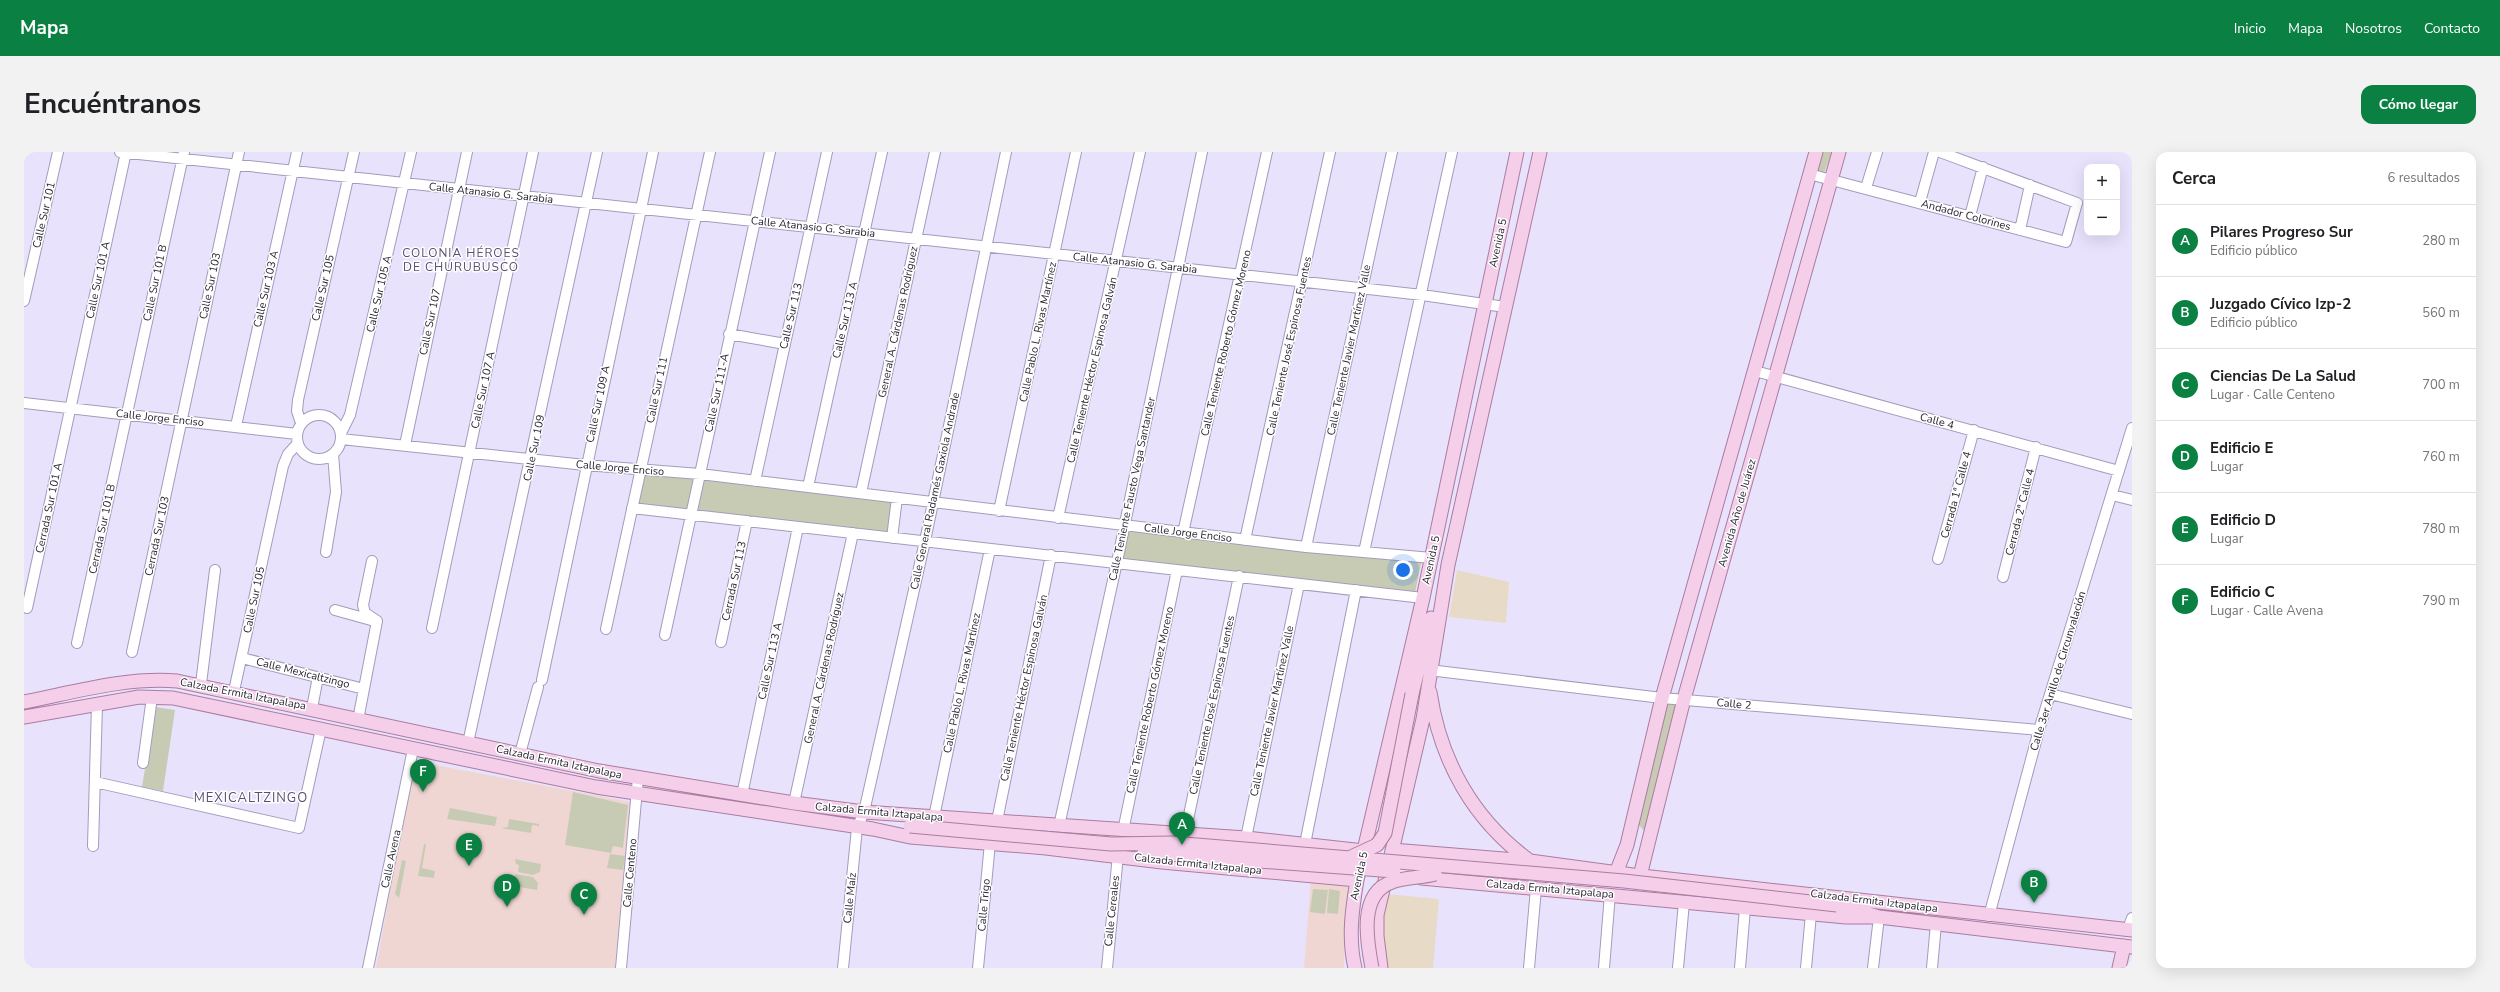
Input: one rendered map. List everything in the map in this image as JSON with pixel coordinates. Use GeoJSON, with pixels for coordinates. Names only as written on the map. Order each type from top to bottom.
{"type":"FeatureCollection","features":[{"type":"Feature","properties":{"kind":"main road","name":"Avenida 5"},"geometry":{"type":"LineString","coordinates":[[1355,968],[1351,939],[1351,918],[1357,880],[1432,558],[1517,152]]}},
{"type":"Feature","properties":{"kind":"main road","name":"Avenida 5"},"geometry":{"type":"LineString","coordinates":[[1381,968],[1377,936],[1377,915],[1423,719],[1429,671],[1442,597],[1540,152]]}},
{"type":"Feature","properties":{"kind":"main road","name":"Avenida Año de Juárez"},"geometry":{"type":"LineString","coordinates":[[1616,873],[1627,845],[1662,698],[1686,619],[1816,152]]}},
{"type":"Feature","properties":{"kind":"main road","name":"Avenida Año de Juárez"},"geometry":{"type":"LineString","coordinates":[[1640,876],[1645,849],[1684,699],[1839,152]]}},
{"type":"Feature","properties":{"kind":"main road"},"geometry":{"type":"LineString","coordinates":[[1337,858],[1352,856],[1367,851],[1380,842],[1385,833],[1412,694],[1428,626],[1442,597]]}},
{"type":"Feature","properties":{"kind":"main road"},"geometry":{"type":"LineString","coordinates":[[1686,619],[1706,625]]}},
{"type":"Feature","properties":{"kind":"main road"},"geometry":{"type":"LineString","coordinates":[[1429,671],[1436,725],[1455,774],[1472,803],[1490,825],[1530,861]]}},
{"type":"Feature","properties":{"kind":"main road","name":"Calzada Ermita Iztapalapa"},"geometry":{"type":"LineString","coordinates":[[24,702],[150,679],[201,684],[312,708],[358,720],[599,771],[794,803],[864,812],[1123,831],[1246,838],[1364,851]]}},
{"type":"Feature","properties":{"kind":"main road","name":"Calzada Ermita Iztapalapa"},"geometry":{"type":"LineString","coordinates":[[25,717],[139,697],[173,698],[637,795],[857,828],[873,829],[910,836],[1118,855],[1162,862],[1357,880]]}},
{"type":"Feature","properties":{"kind":"main road"},"geometry":{"type":"LineString","coordinates":[[596,787],[599,771]]}},
{"type":"Feature","properties":{"kind":"main road"},"geometry":{"type":"LineString","coordinates":[[675,800],[677,785]]}},
{"type":"Feature","properties":{"kind":"main road","name":"Calzada Ermita Iztapalapa"},"geometry":{"type":"LineString","coordinates":[[873,829],[910,826],[1110,844],[1173,843],[1624,881],[1837,905],[1879,917]]}},
{"type":"Feature","properties":{"kind":"main road","name":"Calzada Ermita Iztapalapa"},"geometry":{"type":"LineString","coordinates":[[1101,829],[1144,849],[1167,854],[1517,881],[1602,881],[1616,873]]}},
{"type":"Feature","properties":{"kind":"main road"},"geometry":{"type":"LineString","coordinates":[[1627,845],[1636,849],[1645,849]]}},
{"type":"Feature","properties":{"kind":"main road"},"geometry":{"type":"LineString","coordinates":[[1318,846],[1326,855],[1326,864],[1318,876]]}},
{"type":"Feature","properties":{"kind":"main road","name":"Calzada Ermita Iztapalapa"},"geometry":{"type":"LineString","coordinates":[[1392,850],[1530,861],[1640,876],[1848,898],[1989,916],[2131,926]]}},
{"type":"Feature","properties":{"kind":"main road"},"geometry":{"type":"LineString","coordinates":[[1453,855],[1446,861],[1444,868],[1446,874],[1453,880]]}},
{"type":"Feature","properties":{"kind":"main road"},"geometry":{"type":"LineString","coordinates":[[1372,968],[1368,928],[1370,909],[1374,895],[1391,882],[1435,874]]}},
{"type":"Feature","properties":{"kind":"main road","name":"Calzada Ermita Iztapalapa"},"geometry":{"type":"LineString","coordinates":[[1387,876],[1453,880],[1610,894],[1811,914],[1879,917],[2128,947]]}},
{"type":"Feature","properties":{"kind":"main road"},"geometry":{"type":"LineString","coordinates":[[2120,968],[2128,947]]}},
{"type":"Feature","properties":{"kind":"street","name":"Calle Sur 101"},"geometry":{"type":"LineString","coordinates":[[24,301],[58,152]]}},
{"type":"Feature","properties":{"kind":"street","name":"Calle Atanasio G. Sarabia"},"geometry":{"type":"LineString","coordinates":[[124,152],[183,155],[236,164],[458,190],[812,226],[1422,296],[1506,308]]}},
{"type":"Feature","properties":{"kind":"street","name":"Calle Sur 101 A"},"geometry":{"type":"LineString","coordinates":[[70,408],[124,152]]}},
{"type":"Feature","properties":{"kind":"street","name":"Calle Sur 103"},"geometry":{"type":"LineString","coordinates":[[182,421],[239,152]]}},
{"type":"Feature","properties":{"kind":"street","name":"Calle Sur 103 A"},"geometry":{"type":"LineString","coordinates":[[236,426],[297,152]]}},
{"type":"Feature","properties":{"kind":"street","name":"Calle Sur 105"},"geometry":{"type":"LineString","coordinates":[[301,423],[297,411],[298,400],[354,152]]}},
{"type":"Feature","properties":{"kind":"street","name":"Calle Sur 105 A"},"geometry":{"type":"LineString","coordinates":[[341,436],[350,415],[411,152]]}},
{"type":"Feature","properties":{"kind":"street","name":"Calle Sur 107"},"geometry":{"type":"LineString","coordinates":[[405,445],[467,152]]}},
{"type":"Feature","properties":{"kind":"street","name":"Calle Sur 107 A"},"geometry":{"type":"LineString","coordinates":[[432,628],[533,152]]}},
{"type":"Feature","properties":{"kind":"street","name":"Calle Sur 109"},"geometry":{"type":"LineString","coordinates":[[468,743],[532,459],[597,152]]}},
{"type":"Feature","properties":{"kind":"street","name":"Calle Sur 109 A"},"geometry":{"type":"LineString","coordinates":[[520,754],[540,683],[585,465],[653,152]]}},
{"type":"Feature","properties":{"kind":"street","name":"Calle Sur 111"},"geometry":{"type":"LineString","coordinates":[[606,629],[639,470],[710,152]]}},
{"type":"Feature","properties":{"kind":"street","name":"Calle Sur 111-A"},"geometry":{"type":"LineString","coordinates":[[665,635],[692,514],[729,334],[756,220],[770,152]]}},
{"type":"Feature","properties":{"kind":"street","name":"Calle Sur 113"},"geometry":{"type":"LineString","coordinates":[[755,481],[827,152]]}},
{"type":"Feature","properties":{"kind":"street","name":"Calle Sur 113 A"},"geometry":{"type":"LineString","coordinates":[[808,487],[882,152]]}},
{"type":"Feature","properties":{"kind":"street","name":"General A. Cárdenas Rodríguez"},"geometry":{"type":"LineString","coordinates":[[861,493],[935,152]]}},
{"type":"Feature","properties":{"kind":"street","name":"Calle General Radamés Gaxiola Andrade"},"geometry":{"type":"LineString","coordinates":[[857,828],[864,812],[925,541],[1006,152]]}},
{"type":"Feature","properties":{"kind":"street","name":"Calle Pablo L. Rivas Martínez"},"geometry":{"type":"LineString","coordinates":[[999,511],[1076,152]]}},
{"type":"Feature","properties":{"kind":"street","name":"Calle Teniente Héctor Espinosa Galván"},"geometry":{"type":"LineString","coordinates":[[1058,518],[1117,261],[1140,152]]}},
{"type":"Feature","properties":{"kind":"street","name":"Calle Teniente Fausto Vega Santander"},"geometry":{"type":"LineString","coordinates":[[1059,826],[1117,562],[1123,525],[1202,152]]}},
{"type":"Feature","properties":{"kind":"street","name":"Calle Teniente Roberto Gómez Moreno"},"geometry":{"type":"LineString","coordinates":[[1183,533],[1268,152]]}},
{"type":"Feature","properties":{"kind":"street","name":"Calle Teniente José Espinosa Fuentes"},"geometry":{"type":"LineString","coordinates":[[1246,540],[1330,152]]}},
{"type":"Feature","properties":{"kind":"street","name":"Calle Teniente Javier Martínez Valle"},"geometry":{"type":"LineString","coordinates":[[1306,547],[1392,152]]}},
{"type":"Feature","properties":{"kind":"street"},"geometry":{"type":"LineString","coordinates":[[1364,552],[1422,296],[1452,152]]}},
{"type":"Feature","properties":{"kind":"street"},"geometry":{"type":"LineString","coordinates":[[1866,188],[1878,152]]}},
{"type":"Feature","properties":{"kind":"street"},"geometry":{"type":"LineString","coordinates":[[1920,202],[1934,152]]}},
{"type":"Feature","properties":{"kind":"street"},"geometry":{"type":"LineString","coordinates":[[1940,152],[2030,184],[2020,230]]}},
{"type":"Feature","properties":{"kind":"street","name":"Calle Sur 101 B"},"geometry":{"type":"LineString","coordinates":[[126,415],[183,155]]}},
{"type":"Feature","properties":{"kind":"street"},"geometry":{"type":"LineString","coordinates":[[1970,216],[1983,167]]}},
{"type":"Feature","properties":{"kind":"street","name":"Andador Colorines"},"geometry":{"type":"LineString","coordinates":[[1809,174],[1920,202],[2066,242],[2077,203],[2030,184]]}},
{"type":"Feature","properties":{"kind":"street"},"geometry":{"type":"LineString","coordinates":[[729,334],[785,344]]}},
{"type":"Feature","properties":{"kind":"street","name":"Calle 4"},"geometry":{"type":"LineString","coordinates":[[1755,371],[2119,471]]}},
{"type":"Feature","properties":{"kind":"street","name":"Calle Jorge Enciso"},"geometry":{"type":"LineString","coordinates":[[24,403],[236,426],[297,438]]}},
{"type":"Feature","properties":{"kind":"street","name":"Cerrada Sur 101 A"},"geometry":{"type":"LineString","coordinates":[[27,608],[70,408]]}},
{"type":"Feature","properties":{"kind":"street","name":"Cerrada Sur 101 B"},"geometry":{"type":"LineString","coordinates":[[77,643],[126,415]]}},
{"type":"Feature","properties":{"kind":"street"},"geometry":{"type":"LineString","coordinates":[[326,552],[336,492],[333,454],[341,436],[338,425],[325,415],[308,417],[301,423],[297,438],[302,451],[312,458],[325,458],[333,454]]}},
{"type":"Feature","properties":{"kind":"street","name":"Cerrada Sur 103"},"geometry":{"type":"LineString","coordinates":[[132,652],[182,421]]}},
{"type":"Feature","properties":{"kind":"street","name":"Calle 3er Anillo de Circunvalación"},"geometry":{"type":"LineString","coordinates":[[1989,916],[2039,730],[2132,428]]}},
{"type":"Feature","properties":{"kind":"street","name":"Cerrada 1ª Calle 4"},"geometry":{"type":"LineString","coordinates":[[1938,559],[1974,430]]}},
{"type":"Feature","properties":{"kind":"street","name":"Calle Jorge Enciso"},"geometry":{"type":"LineString","coordinates":[[341,436],[405,445],[585,465],[700,474],[1306,547],[1432,558]]}},
{"type":"Feature","properties":{"kind":"street","name":"Calle Sur 105"},"geometry":{"type":"LineString","coordinates":[[234,691],[284,466],[288,454],[297,438]]}},
{"type":"Feature","properties":{"kind":"street","name":"Cerrada 2ª Calle 4"},"geometry":{"type":"LineString","coordinates":[[2004,577],[2036,447]]}},
{"type":"Feature","properties":{"kind":"street"},"geometry":{"type":"LineString","coordinates":[[2112,495],[2132,500]]}},
{"type":"Feature","properties":{"kind":"street"},"geometry":{"type":"LineString","coordinates":[[892,538],[897,498]]}},
{"type":"Feature","properties":{"kind":"street"},"geometry":{"type":"LineString","coordinates":[[632,508],[1423,598]]}},
{"type":"Feature","properties":{"kind":"street","name":"Cerrada Sur 113"},"geometry":{"type":"LineString","coordinates":[[721,642],[747,521]]}},
{"type":"Feature","properties":{"kind":"street","name":"Calle Sur 113 A"},"geometry":{"type":"LineString","coordinates":[[742,795],[798,527]]}},
{"type":"Feature","properties":{"kind":"street","name":"General A. Cárdenas Rodríguez"},"geometry":{"type":"LineString","coordinates":[[794,803],[853,533]]}},
{"type":"Feature","properties":{"kind":"street","name":"Calle Pablo L. Rivas Martínez"},"geometry":{"type":"LineString","coordinates":[[934,817],[990,549]]}},
{"type":"Feature","properties":{"kind":"street","name":"Calle Teniente Héctor Espinosa Galván"},"geometry":{"type":"LineString","coordinates":[[997,821],[1051,555]]}},
{"type":"Feature","properties":{"kind":"street"},"geometry":{"type":"LineString","coordinates":[[372,561],[363,605],[365,614],[377,622]]}},
{"type":"Feature","properties":{"kind":"street"},"geometry":{"type":"LineString","coordinates":[[201,684],[215,570]]}},
{"type":"Feature","properties":{"kind":"street","name":"Calle Teniente Roberto Gómez Moreno"},"geometry":{"type":"LineString","coordinates":[[1123,831],[1177,570]]}},
{"type":"Feature","properties":{"kind":"street","name":"Calle Teniente José Espinosa Fuentes"},"geometry":{"type":"LineString","coordinates":[[1185,834],[1238,576]]}},
{"type":"Feature","properties":{"kind":"street","name":"Calle Teniente Javier Martínez Valle"},"geometry":{"type":"LineString","coordinates":[[1246,838],[1299,584]]}},
{"type":"Feature","properties":{"kind":"street"},"geometry":{"type":"LineString","coordinates":[[1304,844],[1356,590]]}},
{"type":"Feature","properties":{"kind":"street"},"geometry":{"type":"LineString","coordinates":[[335,610],[377,622]]}},
{"type":"Feature","properties":{"kind":"street"},"geometry":{"type":"LineString","coordinates":[[358,720],[377,622]]}},
{"type":"Feature","properties":{"kind":"street","name":"Calle Mexicaltzingo"},"geometry":{"type":"LineString","coordinates":[[242,658],[364,689]]}},
{"type":"Feature","properties":{"kind":"street","name":"Calle 2"},"geometry":{"type":"LineString","coordinates":[[1429,671],[1662,698],[2039,730]]}},
{"type":"Feature","properties":{"kind":"street"},"geometry":{"type":"LineString","coordinates":[[312,708],[318,677]]}},
{"type":"Feature","properties":{"kind":"street"},"geometry":{"type":"LineString","coordinates":[[2050,694],[2132,714]]}},
{"type":"Feature","properties":{"kind":"street"},"geometry":{"type":"LineString","coordinates":[[143,763],[152,697]]}},
{"type":"Feature","properties":{"kind":"street"},"geometry":{"type":"LineString","coordinates":[[93,846],[97,704]]}},
{"type":"Feature","properties":{"kind":"street"},"geometry":{"type":"LineString","coordinates":[[95,782],[299,828],[321,729]]}},
{"type":"Feature","properties":{"kind":"street","name":"Calle Avena"},"geometry":{"type":"LineString","coordinates":[[368,968],[414,749]]}},
{"type":"Feature","properties":{"kind":"street","name":"Calle Centeno"},"geometry":{"type":"LineString","coordinates":[[621,968],[638,778]]}},
{"type":"Feature","properties":{"kind":"street","name":"Calle Maíz"},"geometry":{"type":"LineString","coordinates":[[843,968],[857,828]]}},
{"type":"Feature","properties":{"kind":"street","name":"Calle Trigo"},"geometry":{"type":"LineString","coordinates":[[978,968],[990,843]]}},
{"type":"Feature","properties":{"kind":"street","name":"Calle Cereales"},"geometry":{"type":"LineString","coordinates":[[1106,968],[1118,855]]}},
{"type":"Feature","properties":{"kind":"street"},"geometry":{"type":"LineString","coordinates":[[1529,968],[1536,888]]}},
{"type":"Feature","properties":{"kind":"street"},"geometry":{"type":"LineString","coordinates":[[1604,968],[1610,894]]}},
{"type":"Feature","properties":{"kind":"street"},"geometry":{"type":"LineString","coordinates":[[1678,968],[1684,902]]}},
{"type":"Feature","properties":{"kind":"street"},"geometry":{"type":"LineString","coordinates":[[1740,968],[1745,908]]}},
{"type":"Feature","properties":{"kind":"street"},"geometry":{"type":"LineString","coordinates":[[1806,968],[1811,914]]}},
{"type":"Feature","properties":{"kind":"street"},"geometry":{"type":"LineString","coordinates":[[1873,968],[1879,917]]}},
{"type":"Feature","properties":{"kind":"street"},"geometry":{"type":"LineString","coordinates":[[1932,968],[1936,924]]}},
{"type":"Feature","properties":{"kind":"shaded area"},"geometry":{"type":"Polygon","coordinates":[[[1457,570],[1509,582],[1506,623],[1449,617],[1457,570]]]}},
{"type":"Feature","properties":{"kind":"shaded area"},"geometry":{"type":"Polygon","coordinates":[[[414,761],[631,802],[615,968],[376,968],[414,761]]]}},
{"type":"Feature","properties":{"kind":"shaded area"},"geometry":{"type":"Polygon","coordinates":[[[1311,879],[1345,882],[1350,887],[1345,923],[1344,968],[1304,968],[1311,879]]]}},
{"type":"Feature","properties":{"kind":"shaded area"},"geometry":{"type":"Polygon","coordinates":[[[1387,894],[1439,899],[1433,968],[1386,968],[1380,938],[1387,894]]]}},
{"type":"Feature","properties":{"kind":"green space"},"geometry":{"type":"Polygon","coordinates":[[[1819,152],[1832,152],[1824,173],[1817,171],[1819,152]]]}},
{"type":"Feature","properties":{"kind":"green space"},"geometry":{"type":"Polygon","coordinates":[[[641,474],[700,474],[895,501],[890,533],[636,505],[641,474]]]}},
{"type":"Feature","properties":{"kind":"green space"},"geometry":{"type":"Polygon","coordinates":[[[1128,530],[1422,559],[1415,593],[1122,562],[1128,530]]]}},
{"type":"Feature","properties":{"kind":"green space"},"geometry":{"type":"Polygon","coordinates":[[[1664,702],[1681,704],[1648,835],[1637,823],[1664,702]]]}},
{"type":"Feature","properties":{"kind":"green space"},"geometry":{"type":"Polygon","coordinates":[[[155,707],[175,710],[163,791],[142,787],[155,707]]]}},
{"type":"Feature","properties":{"kind":"green space"},"geometry":{"type":"Polygon","coordinates":[[[573,792],[628,805],[623,848],[613,846],[611,853],[565,845],[573,792]]]}},
{"type":"Feature","properties":{"kind":"green space"},"geometry":{"type":"Polygon","coordinates":[[[450,808],[497,817],[495,826],[447,819],[450,808]]]}},
{"type":"Feature","properties":{"kind":"green space"},"geometry":{"type":"Polygon","coordinates":[[[509,819],[539,824],[539,826],[532,825],[531,833],[501,828],[508,827],[509,819]]]}},
{"type":"Feature","properties":{"kind":"green space"},"geometry":{"type":"Polygon","coordinates":[[[424,844],[426,844],[422,868],[435,871],[434,878],[418,876],[424,844]]]}},
{"type":"Feature","properties":{"kind":"green space"},"geometry":{"type":"Polygon","coordinates":[[[610,854],[625,856],[623,870],[607,868],[610,854]]]}},
{"type":"Feature","properties":{"kind":"green space"},"geometry":{"type":"Polygon","coordinates":[[[515,859],[541,864],[540,872],[533,875],[518,872],[519,865],[516,864],[515,859]]]}},
{"type":"Feature","properties":{"kind":"green space"},"geometry":{"type":"Polygon","coordinates":[[[402,860],[406,861],[399,898],[395,894],[402,860]]]}},
{"type":"Feature","properties":{"kind":"green space"},"geometry":{"type":"Polygon","coordinates":[[[515,874],[533,877],[538,883],[537,890],[513,886],[515,874]]]}},
{"type":"Feature","properties":{"kind":"green space"},"geometry":{"type":"Polygon","coordinates":[[[1313,889],[1328,890],[1325,914],[1310,912],[1313,889]]]}},
{"type":"Feature","properties":{"kind":"green space"},"geometry":{"type":"Polygon","coordinates":[[[1329,889],[1340,891],[1338,914],[1327,913],[1329,889]]]}},
{"type":"Feature","properties":{"kind":"place","name":"Edificio C"},"geometry":{"type":"Point","coordinates":[423,792]}},
{"type":"Feature","properties":{"kind":"place","name":"Pilares Progreso Sur"},"geometry":{"type":"Point","coordinates":[1182,845]}},
{"type":"Feature","properties":{"kind":"place","name":"Edificio D"},"geometry":{"type":"Point","coordinates":[469,866]}},
{"type":"Feature","properties":{"kind":"place","name":"Juzgado Cívico Izp-2"},"geometry":{"type":"Point","coordinates":[2034,903]}},
{"type":"Feature","properties":{"kind":"place","name":"Edificio E"},"geometry":{"type":"Point","coordinates":[507,907]}},
{"type":"Feature","properties":{"kind":"place","name":"Ciencias De La Salud"},"geometry":{"type":"Point","coordinates":[584,915]}},
{"type":"Feature","properties":{"kind":"district","name":"COLONIA HÉROES DE CHURUBUSCO"},"geometry":{"type":"Point","coordinates":[461,260]}},
{"type":"Feature","properties":{"kind":"district","name":"MEXICALTZINGO"},"geometry":{"type":"Point","coordinates":[251,798]}}]}
